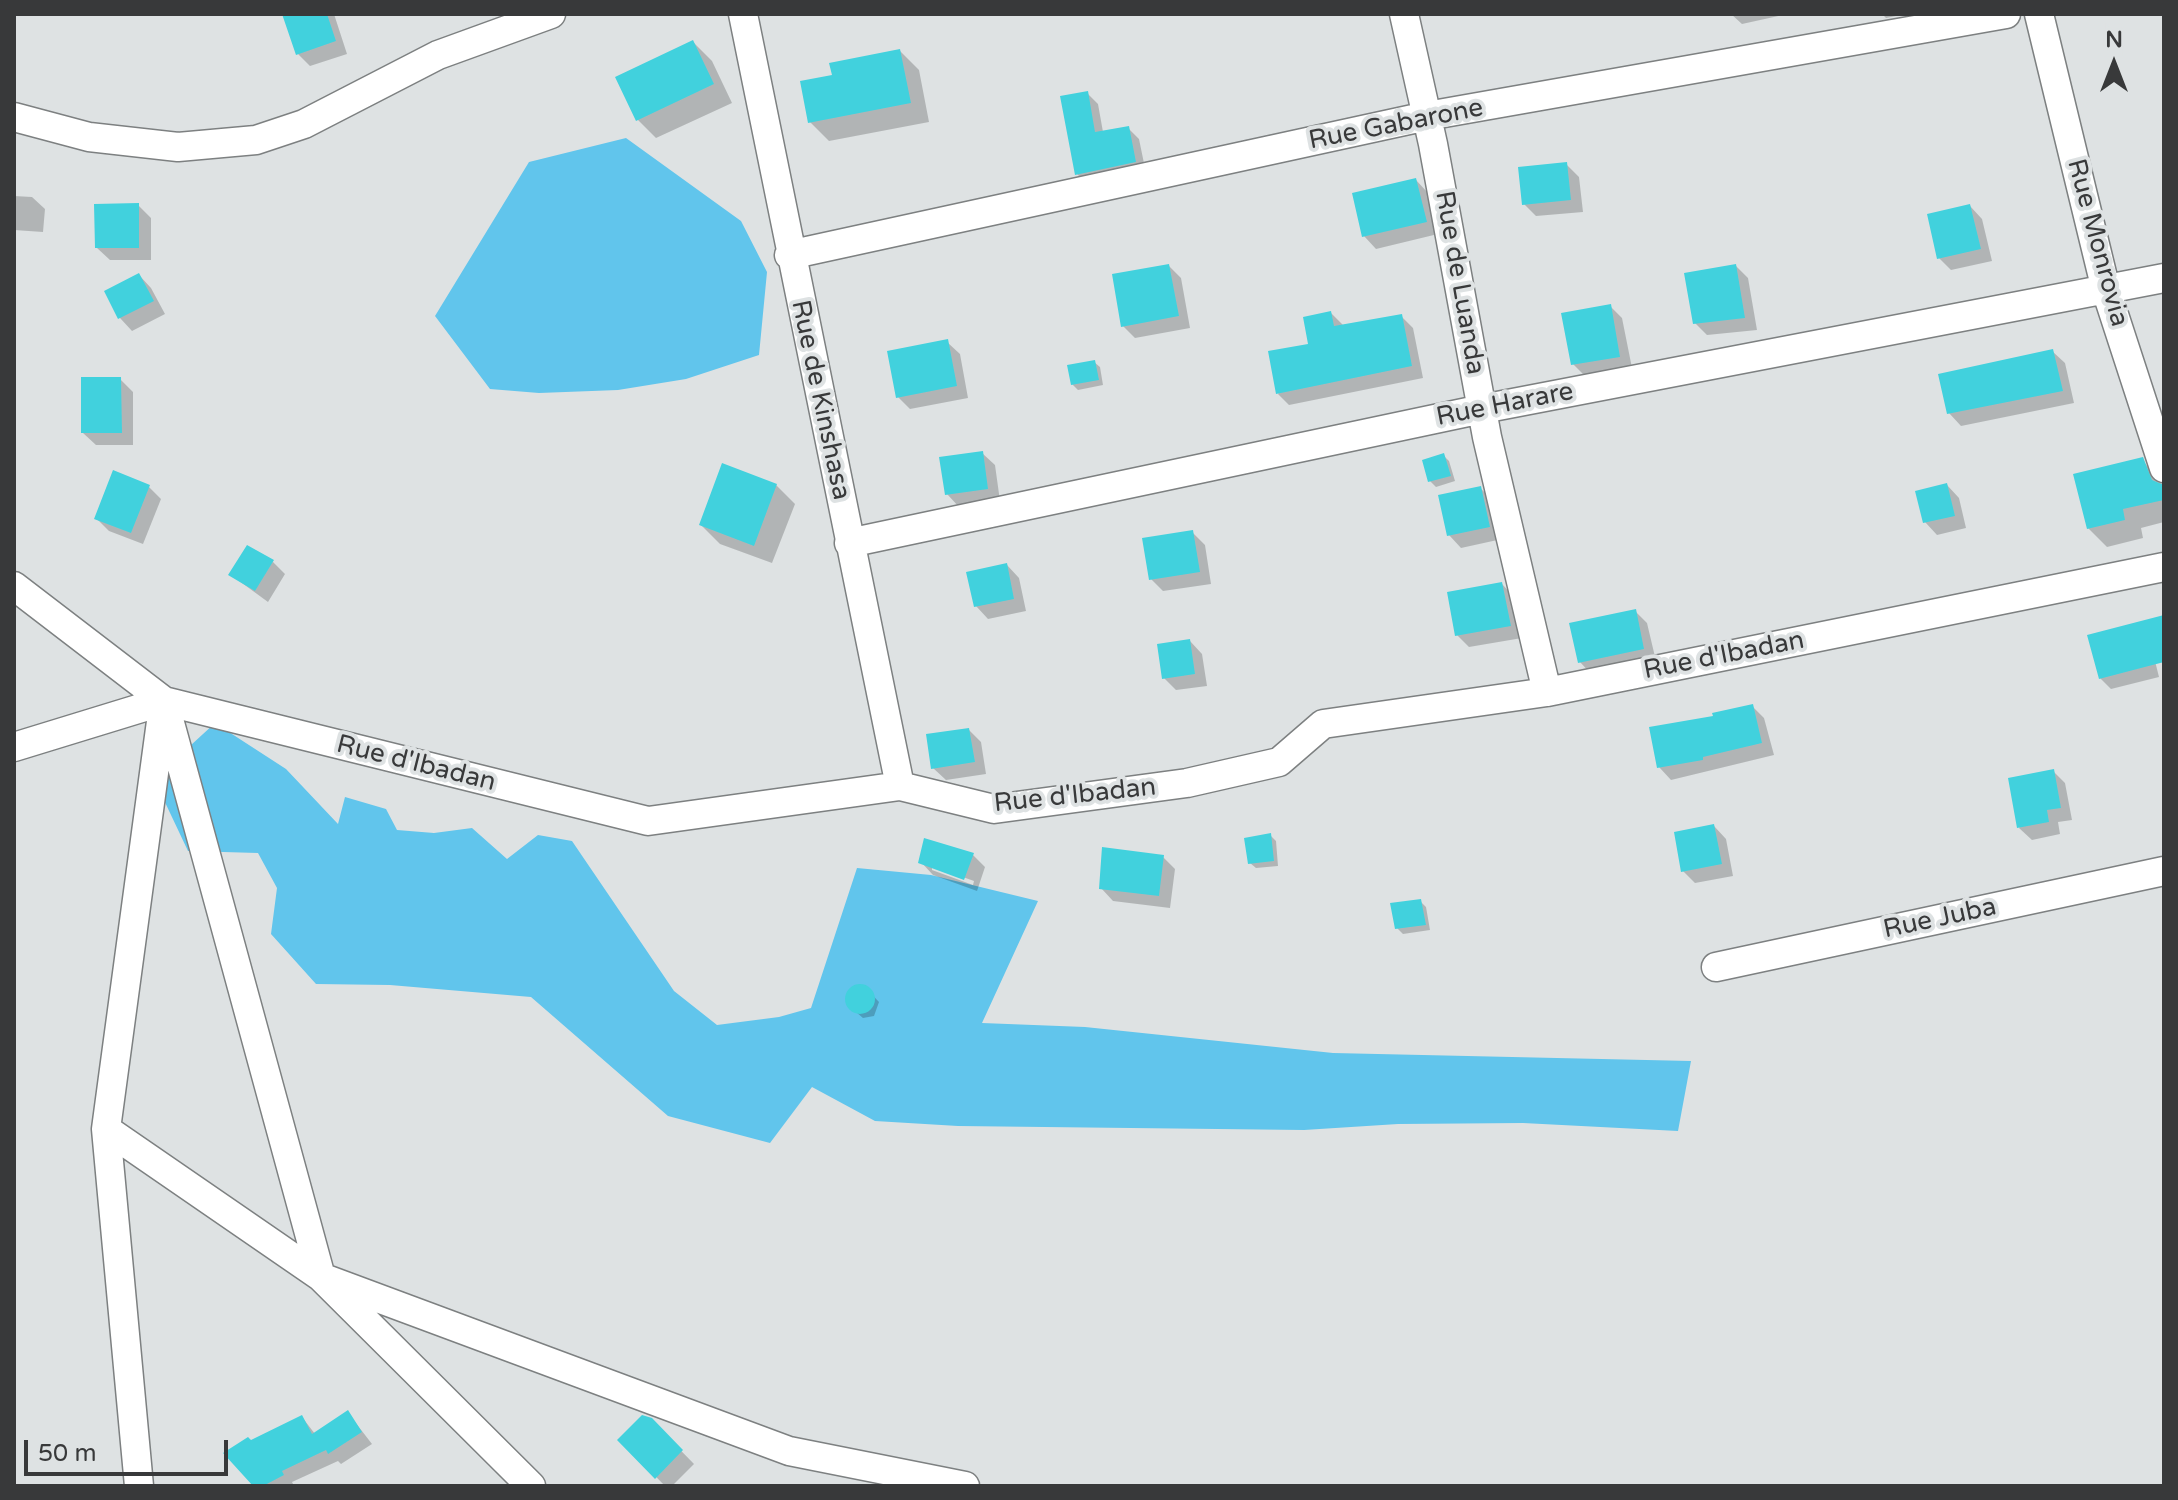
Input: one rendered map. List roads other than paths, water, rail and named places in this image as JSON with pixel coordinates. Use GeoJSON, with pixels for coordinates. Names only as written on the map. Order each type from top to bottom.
{"type":"FeatureCollection","features":[{"type":"Feature","properties":{"kind":"street"},"geometry":{"type":"LineString","coordinates":[[14,117],[89,137],[178,147],[256,140],[304,124],[438,55],[551,14]]}},
{"type":"Feature","properties":{"kind":"street","name":"Rue de Kinshasa"},"geometry":{"type":"LineString","coordinates":[[743,14],[789,255],[900,786]]}},
{"type":"Feature","properties":{"kind":"street","name":"Rue de Luanda"},"geometry":{"type":"LineString","coordinates":[[1404,14],[1427,116],[1482,409],[1547,692]]}},
{"type":"Feature","properties":{"kind":"street","name":"Rue Gabarone"},"geometry":{"type":"LineString","coordinates":[[789,255],[1427,116],[2006,14]]}},
{"type":"Feature","properties":{"kind":"street","name":"Rue Monrovia"},"geometry":{"type":"LineString","coordinates":[[2039,14],[2106,290],[2164,468]]}},
{"type":"Feature","properties":{"kind":"street","name":"Rue Harare"},"geometry":{"type":"LineString","coordinates":[[849,543],[1482,409],[2164,278]]}},
{"type":"Feature","properties":{"kind":"street","name":"Rue d'Ibadan"},"geometry":{"type":"LineString","coordinates":[[14,586],[164,701],[648,821],[900,786],[994,809],[1187,783],[1279,762],[1323,724],[1547,692],[2164,567]]}},
{"type":"Feature","properties":{"kind":"street"},"geometry":{"type":"LineString","coordinates":[[14,747],[164,701]]}},
{"type":"Feature","properties":{"kind":"street"},"geometry":{"type":"LineString","coordinates":[[139,1486],[106,1129],[164,701]]}},
{"type":"Feature","properties":{"kind":"street"},"geometry":{"type":"LineString","coordinates":[[164,701],[321,1277]]}},
{"type":"Feature","properties":{"kind":"street","name":"Rue Juba"},"geometry":{"type":"LineString","coordinates":[[1716,967],[2164,871]]}},
{"type":"Feature","properties":{"kind":"street"},"geometry":{"type":"LineString","coordinates":[[106,1129],[321,1277],[531,1486]]}},
{"type":"Feature","properties":{"kind":"street"},"geometry":{"type":"LineString","coordinates":[[321,1277],[789,1451],[965,1486]]}}]}
